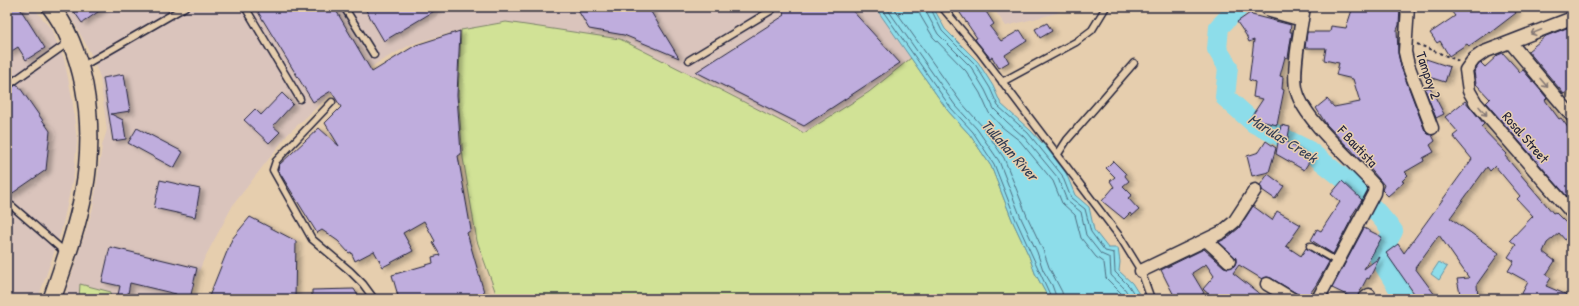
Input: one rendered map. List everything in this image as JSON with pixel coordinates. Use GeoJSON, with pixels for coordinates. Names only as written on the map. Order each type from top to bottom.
{"type":"FeatureCollection","features":[{"type":"Feature","properties":{"kind":"main road"},"geometry":{"type":"LineString","coordinates":[[51,7],[63,24],[71,40],[80,68],[89,124],[89,157],[83,200],[52,299]]}},
{"type":"Feature","properties":{"kind":"street"},"geometry":{"type":"LineString","coordinates":[[1266,7],[1270,11],[1302,20]]}},
{"type":"Feature","properties":{"kind":"street","name":"F Bautista"},"geometry":{"type":"LineString","coordinates":[[1304,7],[1295,75],[1297,92],[1310,116],[1375,186],[1374,193],[1318,299]]}},
{"type":"Feature","properties":{"kind":"street","name":"Tampoy 2"},"geometry":{"type":"LineString","coordinates":[[1408,7],[1405,52],[1408,66],[1432,128]]}},
{"type":"Feature","properties":{"kind":"street"},"geometry":{"type":"LineString","coordinates":[[1468,71],[1474,59],[1484,52],[1572,18]]}},
{"type":"Feature","properties":{"kind":"street"},"geometry":{"type":"LineString","coordinates":[[1510,42],[1572,116]]}},
{"type":"Feature","properties":{"kind":"street","name":"Rosal Street"},"geometry":{"type":"LineString","coordinates":[[1468,71],[1469,91],[1476,103],[1572,213]]}},
{"type":"Feature","properties":{"kind":"street"},"geometry":{"type":"LineString","coordinates":[[1141,271],[1222,232],[1234,222],[1255,190]]}},
{"type":"Feature","properties":{"kind":"street"},"geometry":{"type":"LineString","coordinates":[[1206,240],[1229,261]]}},
{"type":"Feature","properties":{"kind":"street"},"geometry":{"type":"LineString","coordinates":[[1267,284],[1292,299]]}},
{"type":"Feature","properties":{"kind":"lane"},"geometry":{"type":"LineString","coordinates":[[80,68],[185,7]]}},
{"type":"Feature","properties":{"kind":"lane"},"geometry":{"type":"LineString","coordinates":[[245,7],[300,99]]}},
{"type":"Feature","properties":{"kind":"lane"},"geometry":{"type":"LineString","coordinates":[[344,7],[374,55]]}},
{"type":"Feature","properties":{"kind":"lane"},"geometry":{"type":"LineString","coordinates":[[689,60],[772,10],[770,7]]}},
{"type":"Feature","properties":{"kind":"lane"},"geometry":{"type":"LineString","coordinates":[[942,7],[979,51],[1120,237],[1141,271],[1151,299]]}},
{"type":"Feature","properties":{"kind":"lane"},"geometry":{"type":"LineString","coordinates":[[1002,82],[1076,42],[1092,30],[1106,7]]}},
{"type":"Feature","properties":{"kind":"lane"},"geometry":{"type":"LineString","coordinates":[[7,86],[71,40]]}},
{"type":"Feature","properties":{"kind":"lane"},"geometry":{"type":"LineString","coordinates":[[1058,154],[1067,140],[1134,63]]}},
{"type":"Feature","properties":{"kind":"lane"},"geometry":{"type":"LineString","coordinates":[[332,102],[276,161],[273,170],[312,239],[363,284],[374,299]]}},
{"type":"Feature","properties":{"kind":"lane"},"geometry":{"type":"LineString","coordinates":[[7,208],[12,206],[67,255]]}},
{"type":"Feature","properties":{"kind":"lane"},"geometry":{"type":"LineString","coordinates":[[1310,246],[1338,262]]}},
{"type":"Feature","properties":{"kind":"path"},"geometry":{"type":"LineString","coordinates":[[1405,39],[1468,71]]}},
{"type":"Feature","properties":{"kind":"shaded area"},"geometry":{"type":"Polygon","coordinates":[[[7,7],[33,7],[51,29],[64,59],[72,97],[77,142],[74,174],[61,232],[38,299],[7,299],[7,7]]]}},
{"type":"Feature","properties":{"kind":"shaded area"},"geometry":{"type":"Polygon","coordinates":[[[64,7],[875,7],[911,58],[869,92],[804,133],[713,86],[506,22],[461,30],[412,44],[377,63],[330,95],[288,134],[233,205],[204,259],[188,299],[64,299],[93,208],[102,146],[107,130],[100,77],[91,54],[64,7]]]}},
{"type":"Feature","properties":{"kind":"shaded area"},"geometry":{"type":"Polygon","coordinates":[[[992,7],[1061,7],[1057,13],[1006,26],[992,7]]]}},
{"type":"Feature","properties":{"kind":"green space"},"geometry":{"type":"Polygon","coordinates":[[[506,22],[620,39],[804,133],[869,92],[911,58],[948,111],[970,135],[991,166],[1035,273],[1049,299],[498,299],[477,241],[463,158],[458,95],[461,30],[506,22]]]}},
{"type":"Feature","properties":{"kind":"green space"},"geometry":{"type":"Polygon","coordinates":[[[80,284],[111,292],[109,299],[79,299],[80,284]]]}},
{"type":"Feature","properties":{"kind":"water","name":"Tullahan River"},"geometry":{"type":"Polygon","coordinates":[[[875,7],[933,7],[945,29],[978,62],[993,86],[1001,104],[1030,130],[1046,147],[1066,173],[1075,195],[1089,207],[1094,230],[1108,248],[1118,248],[1120,262],[1119,271],[1132,283],[1139,294],[1136,299],[1049,299],[1035,273],[991,166],[970,135],[948,111],[875,7]]]}},
{"type":"Feature","properties":{"kind":"water"},"geometry":{"type":"Polygon","coordinates":[[[1439,262],[1447,267],[1439,280],[1431,274],[1439,262]]]}},
{"type":"Feature","properties":{"kind":"building"},"geometry":{"type":"Polygon","coordinates":[[[7,7],[19,7],[45,48],[26,60],[18,47],[7,54],[7,7]]]}},
{"type":"Feature","properties":{"kind":"building"},"geometry":{"type":"Polygon","coordinates":[[[71,7],[105,7],[82,23],[71,7]]]}},
{"type":"Feature","properties":{"kind":"building"},"geometry":{"type":"Polygon","coordinates":[[[255,7],[334,7],[372,72],[416,45],[460,31],[457,95],[461,154],[458,156],[471,230],[467,233],[486,299],[399,299],[392,275],[433,263],[432,257],[440,255],[433,243],[435,241],[424,221],[403,233],[413,251],[383,267],[374,251],[355,261],[351,252],[349,253],[338,241],[322,230],[317,233],[278,170],[279,165],[319,128],[339,146],[325,123],[341,107],[331,91],[313,102],[255,7]]]}},
{"type":"Feature","properties":{"kind":"building"},"geometry":{"type":"Polygon","coordinates":[[[364,7],[441,7],[384,41],[364,7]]]}},
{"type":"Feature","properties":{"kind":"building"},"geometry":{"type":"Polygon","coordinates":[[[576,7],[648,7],[679,58],[624,35],[589,29],[576,7]]]}},
{"type":"Feature","properties":{"kind":"building"},"geometry":{"type":"Polygon","coordinates":[[[780,7],[849,7],[900,63],[804,126],[696,72],[785,15],[780,7]]]}},
{"type":"Feature","properties":{"kind":"building"},"geometry":{"type":"Polygon","coordinates":[[[956,7],[983,7],[994,24],[990,27],[1001,41],[1020,30],[1027,41],[1005,55],[1009,62],[999,68],[992,57],[990,58],[977,42],[975,39],[977,38],[956,7]]]}},
{"type":"Feature","properties":{"kind":"building"},"geometry":{"type":"Polygon","coordinates":[[[1353,7],[1400,8],[1399,25],[1397,30],[1398,53],[1401,67],[1425,131],[1432,135],[1435,141],[1430,145],[1434,152],[1423,158],[1424,161],[1405,172],[1408,175],[1402,181],[1404,182],[1388,196],[1382,190],[1384,185],[1362,159],[1361,161],[1326,124],[1316,108],[1327,99],[1334,107],[1360,102],[1353,79],[1336,75],[1339,63],[1324,60],[1326,48],[1305,48],[1307,32],[1330,32],[1331,26],[1346,28],[1353,7]]]}},
{"type":"Feature","properties":{"kind":"building"},"geometry":{"type":"Polygon","coordinates":[[[1448,7],[1512,7],[1516,13],[1490,33],[1489,32],[1469,46],[1467,44],[1449,56],[1440,41],[1437,43],[1430,33],[1455,16],[1448,7]]]}},
{"type":"Feature","properties":{"kind":"building"},"geometry":{"type":"Polygon","coordinates":[[[1250,13],[1252,15],[1291,25],[1290,32],[1292,32],[1288,58],[1285,57],[1280,76],[1283,77],[1282,89],[1284,90],[1277,125],[1256,120],[1251,117],[1263,99],[1253,97],[1255,82],[1249,80],[1254,40],[1249,42],[1237,22],[1250,13]]]}},
{"type":"Feature","properties":{"kind":"building"},"geometry":{"type":"Polygon","coordinates":[[[1047,23],[1052,31],[1040,38],[1035,29],[1047,23]]]}},
{"type":"Feature","properties":{"kind":"building"},"geometry":{"type":"Polygon","coordinates":[[[1572,26],[1572,88],[1564,94],[1528,51],[1546,36],[1572,26]]]}},
{"type":"Feature","properties":{"kind":"building"},"geometry":{"type":"Polygon","coordinates":[[[1503,53],[1520,72],[1523,70],[1547,98],[1545,100],[1572,133],[1572,202],[1486,103],[1490,99],[1476,84],[1474,72],[1479,64],[1481,63],[1485,67],[1498,55],[1503,53]]]}},
{"type":"Feature","properties":{"kind":"building"},"geometry":{"type":"Polygon","coordinates":[[[1426,59],[1450,67],[1445,82],[1422,75],[1426,59]]]}},
{"type":"Feature","properties":{"kind":"building"},"geometry":{"type":"Polygon","coordinates":[[[124,74],[130,111],[111,114],[123,120],[126,139],[113,141],[103,78],[124,74]]]}},
{"type":"Feature","properties":{"kind":"building"},"geometry":{"type":"Polygon","coordinates":[[[18,85],[50,131],[46,170],[7,197],[7,90],[18,85]]]}},
{"type":"Feature","properties":{"kind":"building"},"geometry":{"type":"Polygon","coordinates":[[[1430,87],[1444,114],[1436,118],[1425,89],[1430,87]]]}},
{"type":"Feature","properties":{"kind":"building"},"geometry":{"type":"Polygon","coordinates":[[[282,93],[293,104],[273,126],[280,132],[269,143],[244,120],[255,109],[261,115],[282,93]]]}},
{"type":"Feature","properties":{"kind":"building"},"geometry":{"type":"Polygon","coordinates":[[[1465,101],[1484,124],[1481,127],[1507,154],[1505,156],[1553,213],[1555,212],[1572,229],[1572,248],[1559,233],[1547,243],[1543,252],[1555,261],[1546,275],[1551,278],[1546,286],[1572,297],[1572,299],[1519,299],[1528,282],[1508,271],[1514,261],[1508,257],[1516,245],[1510,240],[1533,216],[1517,199],[1520,196],[1495,166],[1490,171],[1487,167],[1450,218],[1499,253],[1477,284],[1478,299],[1461,299],[1457,279],[1469,278],[1439,235],[1415,268],[1438,299],[1418,299],[1386,253],[1398,244],[1404,253],[1472,159],[1453,136],[1458,132],[1445,117],[1465,101]]]}},
{"type":"Feature","properties":{"kind":"building"},"geometry":{"type":"Polygon","coordinates":[[[1281,125],[1290,127],[1287,142],[1312,157],[1304,170],[1276,154],[1281,125]]]}},
{"type":"Feature","properties":{"kind":"building"},"geometry":{"type":"Polygon","coordinates":[[[137,128],[183,152],[174,168],[128,143],[137,128]]]}},
{"type":"Feature","properties":{"kind":"building"},"geometry":{"type":"Polygon","coordinates":[[[1266,141],[1276,148],[1269,172],[1252,176],[1247,156],[1259,152],[1266,141]]]}},
{"type":"Feature","properties":{"kind":"building"},"geometry":{"type":"Polygon","coordinates":[[[1113,161],[1126,174],[1125,176],[1129,181],[1123,186],[1132,195],[1128,198],[1139,210],[1132,216],[1130,213],[1124,219],[1102,201],[1114,187],[1110,181],[1115,177],[1106,168],[1113,161]]]}},
{"type":"Feature","properties":{"kind":"building"},"geometry":{"type":"Polygon","coordinates":[[[1268,174],[1284,186],[1275,199],[1262,190],[1260,185],[1268,174]]]}},
{"type":"Feature","properties":{"kind":"building"},"geometry":{"type":"Polygon","coordinates":[[[160,180],[200,189],[195,217],[154,208],[160,180]]]}},
{"type":"Feature","properties":{"kind":"building"},"geometry":{"type":"Polygon","coordinates":[[[1342,181],[1362,200],[1351,217],[1352,218],[1333,254],[1311,240],[1317,229],[1321,231],[1340,202],[1331,194],[1342,181]]]}},
{"type":"Feature","properties":{"kind":"building"},"geometry":{"type":"Polygon","coordinates":[[[1253,206],[1272,220],[1277,211],[1301,225],[1286,246],[1301,256],[1306,248],[1329,262],[1306,299],[1271,278],[1267,277],[1262,279],[1239,265],[1233,273],[1266,299],[1214,299],[1203,289],[1214,276],[1206,264],[1192,273],[1204,293],[1195,299],[1176,299],[1161,270],[1204,249],[1224,267],[1228,268],[1234,266],[1236,258],[1219,242],[1227,238],[1239,228],[1253,206]]]}},
{"type":"Feature","properties":{"kind":"building"},"geometry":{"type":"Polygon","coordinates":[[[250,217],[296,241],[295,299],[208,299],[232,239],[250,217]]]}},
{"type":"Feature","properties":{"kind":"building"},"geometry":{"type":"Polygon","coordinates":[[[1364,228],[1382,237],[1364,269],[1380,257],[1369,279],[1367,278],[1355,299],[1332,288],[1364,228]]]}},
{"type":"Feature","properties":{"kind":"building"},"geometry":{"type":"Polygon","coordinates":[[[110,247],[197,268],[190,299],[175,299],[176,294],[130,283],[127,299],[117,299],[120,286],[102,282],[110,247]]]}},
{"type":"Feature","properties":{"kind":"building"},"geometry":{"type":"Polygon","coordinates":[[[354,289],[360,299],[312,299],[312,290],[354,289]]]}},
{"type":"Feature","properties":{"kind":"waterway","name":"Marulas Creek"},"geometry":{"type":"LineString","coordinates":[[1239,7],[1219,27],[1217,49],[1228,67],[1225,97],[1254,123],[1309,151],[1354,187],[1364,198]]}},
{"type":"Feature","properties":{"kind":"waterway","name":"Marulas Creek"},"geometry":{"type":"LineString","coordinates":[[1374,209],[1393,231],[1379,257],[1405,299]]}}]}
